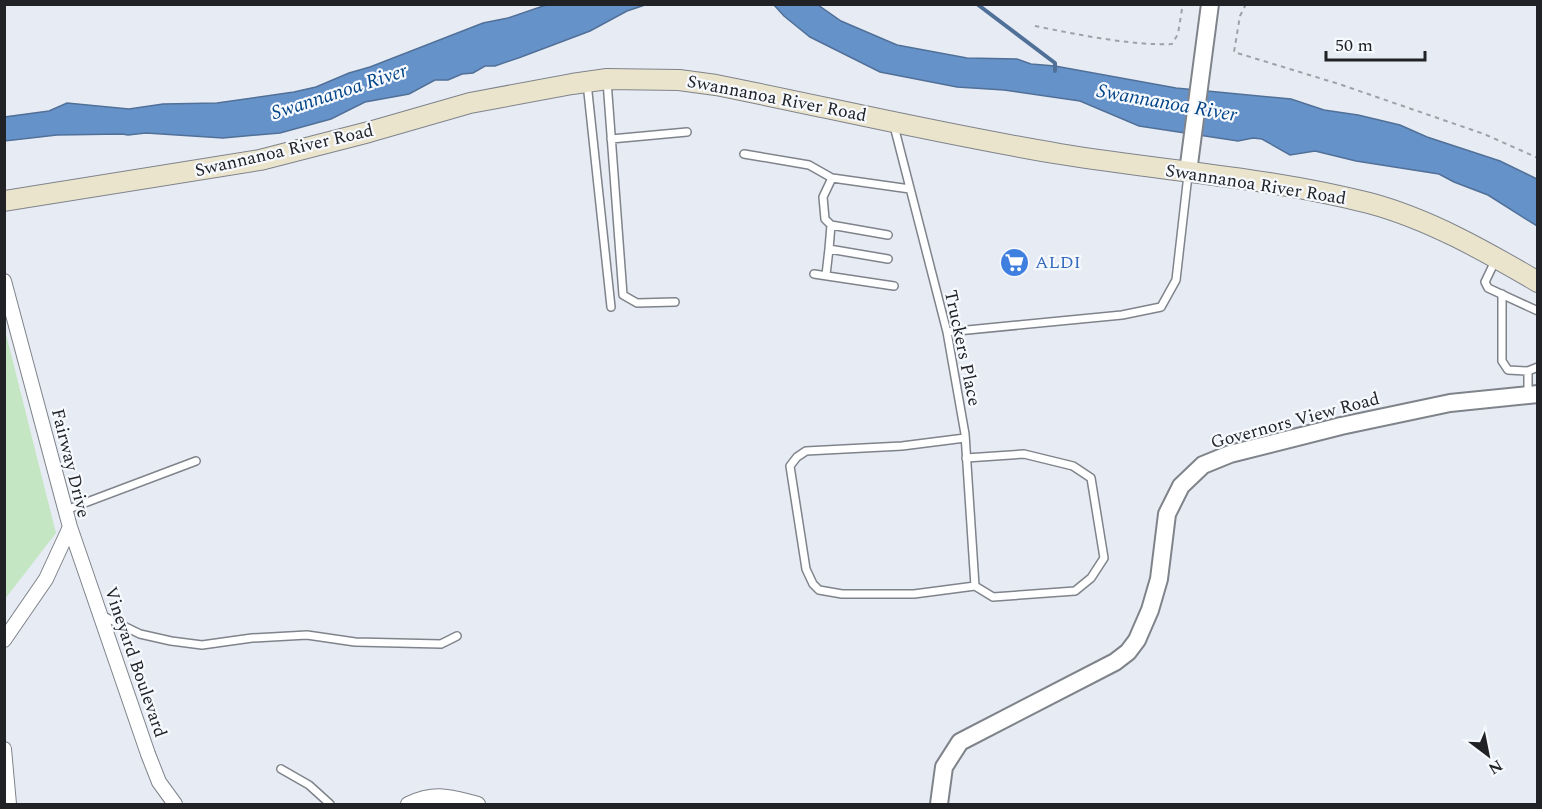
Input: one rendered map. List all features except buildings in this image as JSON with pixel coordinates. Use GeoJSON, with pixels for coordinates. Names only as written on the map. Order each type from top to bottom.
{"type":"FeatureCollection","features":[{"type":"Feature","properties":{"kind":"main road","name":"Swannanoa River Road"},"geometry":{"type":"LineString","coordinates":[[4,201],[260,160],[470,103],[587,82],[607,79],[679,80],[716,85],[892,120],[999,144],[1308,189],[1371,203],[1425,222],[1538,282]]}},
{"type":"Feature","properties":{"kind":"street"},"geometry":{"type":"LineString","coordinates":[[1188,172],[1211,6]]}},
{"type":"Feature","properties":{"kind":"street","name":"Fairway Drive"},"geometry":{"type":"LineString","coordinates":[[4,281],[70,527],[46,579],[4,640]]}},
{"type":"Feature","properties":{"kind":"street","name":"Governors View Road"},"geometry":{"type":"LineString","coordinates":[[939,804],[944,767],[960,742],[1115,662],[1128,652],[1137,640],[1150,610],[1159,579],[1167,514],[1181,486],[1203,465],[1230,454],[1341,426],[1449,403],[1533,394]]}},
{"type":"Feature","properties":{"kind":"street","name":"Vineyard Boulevard"},"geometry":{"type":"LineString","coordinates":[[70,527],[159,782],[175,804]]}},
{"type":"Feature","properties":{"kind":"street"},"geometry":{"type":"LineString","coordinates":[[4,749],[9,804]]}},
{"type":"Feature","properties":{"kind":"street"},"geometry":{"type":"LineString","coordinates":[[408,804],[420,798],[445,795],[478,804]]}},
{"type":"Feature","properties":{"kind":"lane"},"geometry":{"type":"LineString","coordinates":[[607,79],[623,295],[637,303],[675,302]]}},
{"type":"Feature","properties":{"kind":"lane"},"geometry":{"type":"LineString","coordinates":[[587,82],[611,307]]}},
{"type":"Feature","properties":{"kind":"lane","name":"Truckers Place"},"geometry":{"type":"LineString","coordinates":[[892,120],[947,332],[965,438],[975,586]]}},
{"type":"Feature","properties":{"kind":"lane"},"geometry":{"type":"LineString","coordinates":[[612,139],[687,132]]}},
{"type":"Feature","properties":{"kind":"lane"},"geometry":{"type":"LineString","coordinates":[[744,154],[809,165],[832,178],[910,189]]}},
{"type":"Feature","properties":{"kind":"lane"},"geometry":{"type":"LineString","coordinates":[[947,332],[1122,315],[1161,307],[1176,280],[1188,172]]}},
{"type":"Feature","properties":{"kind":"lane"},"geometry":{"type":"LineString","coordinates":[[832,178],[823,197],[825,219],[831,225],[888,235]]}},
{"type":"Feature","properties":{"kind":"lane"},"geometry":{"type":"LineString","coordinates":[[826,276],[831,225]]}},
{"type":"Feature","properties":{"kind":"lane"},"geometry":{"type":"LineString","coordinates":[[829,249],[888,260]]}},
{"type":"Feature","properties":{"kind":"lane"},"geometry":{"type":"LineString","coordinates":[[1496,259],[1485,282],[1488,288],[1538,311]]}},
{"type":"Feature","properties":{"kind":"lane"},"geometry":{"type":"LineString","coordinates":[[814,274],[894,286]]}},
{"type":"Feature","properties":{"kind":"lane"},"geometry":{"type":"LineString","coordinates":[[1502,294],[1502,361],[1508,369],[1528,371],[1538,367]]}},
{"type":"Feature","properties":{"kind":"lane"},"geometry":{"type":"LineString","coordinates":[[1528,371],[1533,394]]}},
{"type":"Feature","properties":{"kind":"lane"},"geometry":{"type":"LineString","coordinates":[[965,438],[902,446],[806,451],[797,457],[790,466],[807,569],[813,584],[819,590],[842,594],[914,594],[975,586],[993,597],[1075,591],[1091,578],[1104,558],[1091,478],[1073,466],[1024,454],[966,458]]}},
{"type":"Feature","properties":{"kind":"lane"},"geometry":{"type":"LineString","coordinates":[[66,510],[196,461]]}},
{"type":"Feature","properties":{"kind":"lane"},"geometry":{"type":"LineString","coordinates":[[101,615],[140,634],[202,645],[252,638],[307,635],[354,642],[441,644],[457,636]]}},
{"type":"Feature","properties":{"kind":"lane"},"geometry":{"type":"LineString","coordinates":[[281,770],[309,785],[330,804]]}},
{"type":"Feature","properties":{"kind":"path"},"geometry":{"type":"LineString","coordinates":[[1246,4],[1240,16],[1234,52],[1339,84],[1484,134],[1538,158]]}},
{"type":"Feature","properties":{"kind":"path"},"geometry":{"type":"LineString","coordinates":[[1035,26],[1156,45],[1172,44],[1178,34],[1182,9]]}},
{"type":"Feature","properties":{"kind":"green space"},"geometry":{"type":"Polygon","coordinates":[[[5,330],[56,533],[4,599],[5,330]]]}},
{"type":"Feature","properties":{"kind":"water","name":"Swannanoa River"},"geometry":{"type":"Polygon","coordinates":[[[546,5],[645,5],[627,11],[590,31],[521,57],[495,66],[485,66],[473,73],[462,74],[448,80],[435,80],[409,94],[365,102],[331,119],[280,133],[223,138],[146,133],[57,135],[5,141],[5,117],[49,111],[67,103],[129,109],[163,104],[217,103],[316,87],[483,23],[508,18],[546,5]]]}},
{"type":"Feature","properties":{"kind":"water","name":"Swannanoa River"},"geometry":{"type":"Polygon","coordinates":[[[774,5],[818,5],[841,21],[897,45],[967,58],[1017,59],[1031,64],[1055,66],[1176,88],[1291,99],[1324,110],[1400,125],[1427,137],[1500,161],[1537,179],[1537,226],[1488,195],[1439,174],[1356,161],[1315,151],[1290,155],[1262,139],[1238,141],[1139,126],[1080,101],[1004,90],[957,87],[880,72],[810,37],[774,5]]]}},
{"type":"Feature","properties":{"kind":"waterway"},"geometry":{"type":"LineString","coordinates":[[977,4],[1055,63],[1055,71]]}},
{"type":"Feature","properties":{"kind":"place","name":"ALDI"},"geometry":{"type":"Point","coordinates":[1014,262]}}]}
